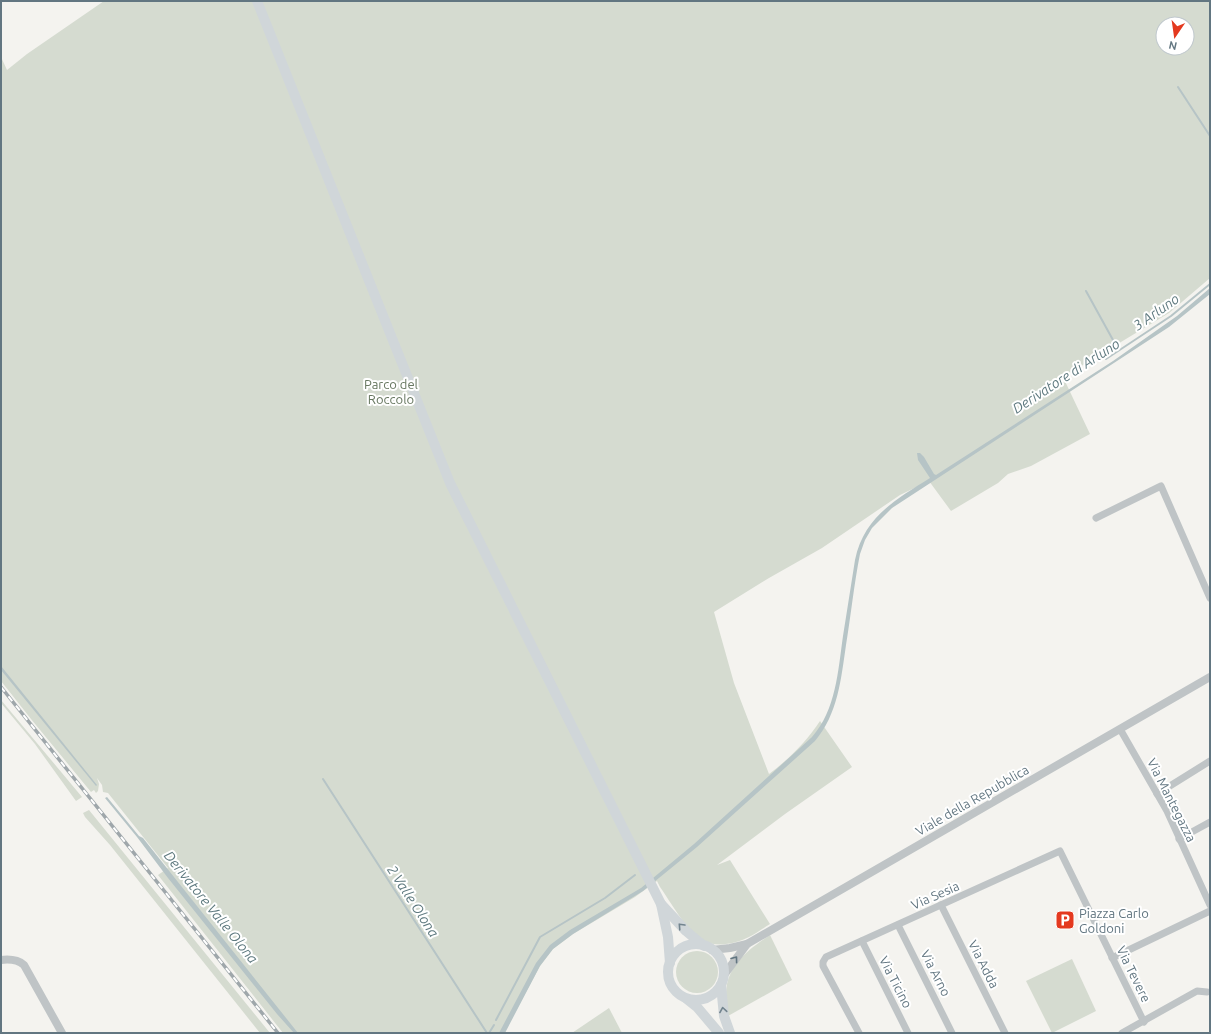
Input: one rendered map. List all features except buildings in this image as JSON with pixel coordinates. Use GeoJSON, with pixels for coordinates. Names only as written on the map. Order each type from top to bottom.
{"type":"FeatureCollection","features":[{"type":"Feature","properties":{"kind":"main road"},"geometry":{"type":"LineString","coordinates":[[257,1],[450,483],[661,904],[668,937],[670,962],[669,973],[671,983],[677,992],[697,1007],[719,1033]]}},
{"type":"Feature","properties":{"kind":"main road"},"geometry":{"type":"LineString","coordinates":[[661,904],[686,931],[708,948],[721,961],[724,1016],[730,1033]]}},
{"type":"Feature","properties":{"kind":"main road"},"geometry":{"type":"LineString","coordinates":[[670,962],[676,954],[684,948],[693,945],[708,948]]}},
{"type":"Feature","properties":{"kind":"main road"},"geometry":{"type":"LineString","coordinates":[[685,998],[699,1000],[706,998],[712,995],[722,980]]}},
{"type":"Feature","properties":{"kind":"street"},"geometry":{"type":"LineString","coordinates":[[1096,518],[1161,486],[1210,598]]}},
{"type":"Feature","properties":{"kind":"street","name":"Viale della Repubblica"},"geometry":{"type":"LineString","coordinates":[[747,944],[1210,677]]}},
{"type":"Feature","properties":{"kind":"street","name":"Via Mantegazza"},"geometry":{"type":"LineString","coordinates":[[1120,729],[1167,811],[1210,905]]}},
{"type":"Feature","properties":{"kind":"street"},"geometry":{"type":"LineString","coordinates":[[1157,794],[1210,761]]}},
{"type":"Feature","properties":{"kind":"street"},"geometry":{"type":"LineString","coordinates":[[1179,839],[1210,822]]}},
{"type":"Feature","properties":{"kind":"street","name":"Via Sesia"},"geometry":{"type":"LineString","coordinates":[[859,1033],[824,968],[823,962],[826,957],[1060,852]]}},
{"type":"Feature","properties":{"kind":"street","name":"Via Tevere"},"geometry":{"type":"LineString","coordinates":[[1060,852],[1144,1022]]}},
{"type":"Feature","properties":{"kind":"street","name":"Via Adda"},"geometry":{"type":"LineString","coordinates":[[941,905],[1005,1033]]}},
{"type":"Feature","properties":{"kind":"street"},"geometry":{"type":"LineString","coordinates":[[1112,958],[1210,911]]}},
{"type":"Feature","properties":{"kind":"street","name":"Via Arno"},"geometry":{"type":"LineString","coordinates":[[898,925],[952,1033]]}},
{"type":"Feature","properties":{"kind":"street","name":"Via Ticino"},"geometry":{"type":"LineString","coordinates":[[862,941],[908,1033]]}},
{"type":"Feature","properties":{"kind":"street"},"geometry":{"type":"LineString","coordinates":[[708,948],[730,948],[747,944]]}},
{"type":"Feature","properties":{"kind":"street"},"geometry":{"type":"LineString","coordinates":[[722,980],[747,944]]}},
{"type":"Feature","properties":{"kind":"street"},"geometry":{"type":"LineString","coordinates":[[1,960],[13,960],[24,965],[62,1033]]}},
{"type":"Feature","properties":{"kind":"street"},"geometry":{"type":"LineString","coordinates":[[1122,1033],[1197,991],[1207,992]]}},
{"type":"Feature","properties":{"kind":"green space","name":"Parco del Roccolo"},"geometry":{"type":"Polygon","coordinates":[[[104,1],[1210,1],[1210,278],[1169,313],[1063,377],[1090,434],[1031,466],[1008,474],[998,483],[951,511],[929,481],[900,495],[822,548],[769,578],[714,612],[734,683],[769,774],[797,750],[820,721],[852,767],[785,814],[717,865],[730,860],[770,924],[752,936],[738,942],[713,944],[707,942],[697,936],[685,924],[657,881],[635,897],[573,934],[553,949],[540,966],[505,1031],[506,1033],[283,1033],[158,875],[168,868],[108,793],[103,792],[102,785],[97,778],[99,784],[98,791],[96,793],[94,790],[91,792],[1,681],[1,57],[7,70],[27,54],[104,1]]]}},
{"type":"Feature","properties":{"kind":"green space"},"geometry":{"type":"Polygon","coordinates":[[[1,700],[82,797],[76,801],[35,744],[1,703],[1,700]]]}},
{"type":"Feature","properties":{"kind":"green space"},"geometry":{"type":"Polygon","coordinates":[[[89,810],[270,1033],[260,1033],[110,845],[85,817],[83,813],[89,810]]]}},
{"type":"Feature","properties":{"kind":"green space"},"geometry":{"type":"Polygon","coordinates":[[[770,935],[792,980],[728,1016],[726,1002],[727,984],[734,967],[747,952],[770,935]]]}},
{"type":"Feature","properties":{"kind":"green space"},"geometry":{"type":"Polygon","coordinates":[[[693,951],[701,951],[709,954],[715,960],[718,972],[715,984],[709,990],[701,993],[693,993],[685,990],[679,984],[676,976],[676,968],[679,960],[685,954],[693,951]]]}},
{"type":"Feature","properties":{"kind":"green space"},"geometry":{"type":"Polygon","coordinates":[[[1072,959],[1096,1011],[1052,1033],[1026,981],[1072,959]]]}},
{"type":"Feature","properties":{"kind":"green space"},"geometry":{"type":"Polygon","coordinates":[[[609,1008],[622,1033],[572,1033],[609,1008]]]}},
{"type":"Feature","properties":{"kind":"shaded area"},"geometry":{"type":"Polygon","coordinates":[[[1210,288],[1210,294],[1169,327],[892,508],[872,528],[865,540],[860,554],[840,683],[834,708],[823,731],[815,741],[697,847],[643,891],[573,934],[553,949],[540,966],[505,1033],[499,1033],[536,963],[550,945],[570,930],[641,888],[694,844],[812,737],[820,726],[826,715],[835,690],[855,560],[859,545],[873,521],[883,511],[893,502],[930,478],[918,460],[917,453],[920,453],[924,457],[936,475],[1113,361],[1177,316],[1210,288]]]}},
{"type":"Feature","properties":{"kind":"shaded area"},"geometry":{"type":"Polygon","coordinates":[[[1,666],[97,785],[96,786],[1,670],[1,666]]]}},
{"type":"Feature","properties":{"kind":"shaded area"},"geometry":{"type":"Polygon","coordinates":[[[107,797],[139,836],[143,838],[298,1033],[294,1033],[277,1014],[105,798],[107,797]]]}},
{"type":"Feature","properties":{"kind":"waterway","name":"3 Arluno"},"geometry":{"type":"LineString","coordinates":[[1178,87],[1210,136]]}},
{"type":"Feature","properties":{"kind":"waterway","name":"3 Arluno"},"geometry":{"type":"LineString","coordinates":[[1106,359],[1171,316],[1210,284]]}},
{"type":"Feature","properties":{"kind":"waterway","name":"3 Arluno"},"geometry":{"type":"LineString","coordinates":[[1086,291],[1113,340],[1113,353]]}},
{"type":"Feature","properties":{"kind":"waterway","name":"2 Valle Olona"},"geometry":{"type":"LineString","coordinates":[[323,779],[487,1033]]}},
{"type":"Feature","properties":{"kind":"waterway","name":"2 Valle Olona"},"geometry":{"type":"LineString","coordinates":[[496,1020],[540,937],[605,898],[635,875]]}},
{"type":"Feature","properties":{"kind":"waterway","name":"2 Valle Olona"},"geometry":{"type":"LineString","coordinates":[[489,1033],[494,1025]]}},
{"type":"Feature","properties":{"kind":"railway"},"geometry":{"type":"LineString","coordinates":[[1,687],[278,1033]]}},
{"type":"Feature","properties":{"kind":"place","name":"Piazza Carlo Goldoni"},"geometry":{"type":"Point","coordinates":[1065,920]}},
{"type":"Feature","properties":{"kind":"water label","name":"Derivatore di Arluno"},"geometry":{"type":"Point","coordinates":[1066,376]}},
{"type":"Feature","properties":{"kind":"water label","name":"Derivatore Valle Olona"},"geometry":{"type":"Point","coordinates":[211,907]}}]}
